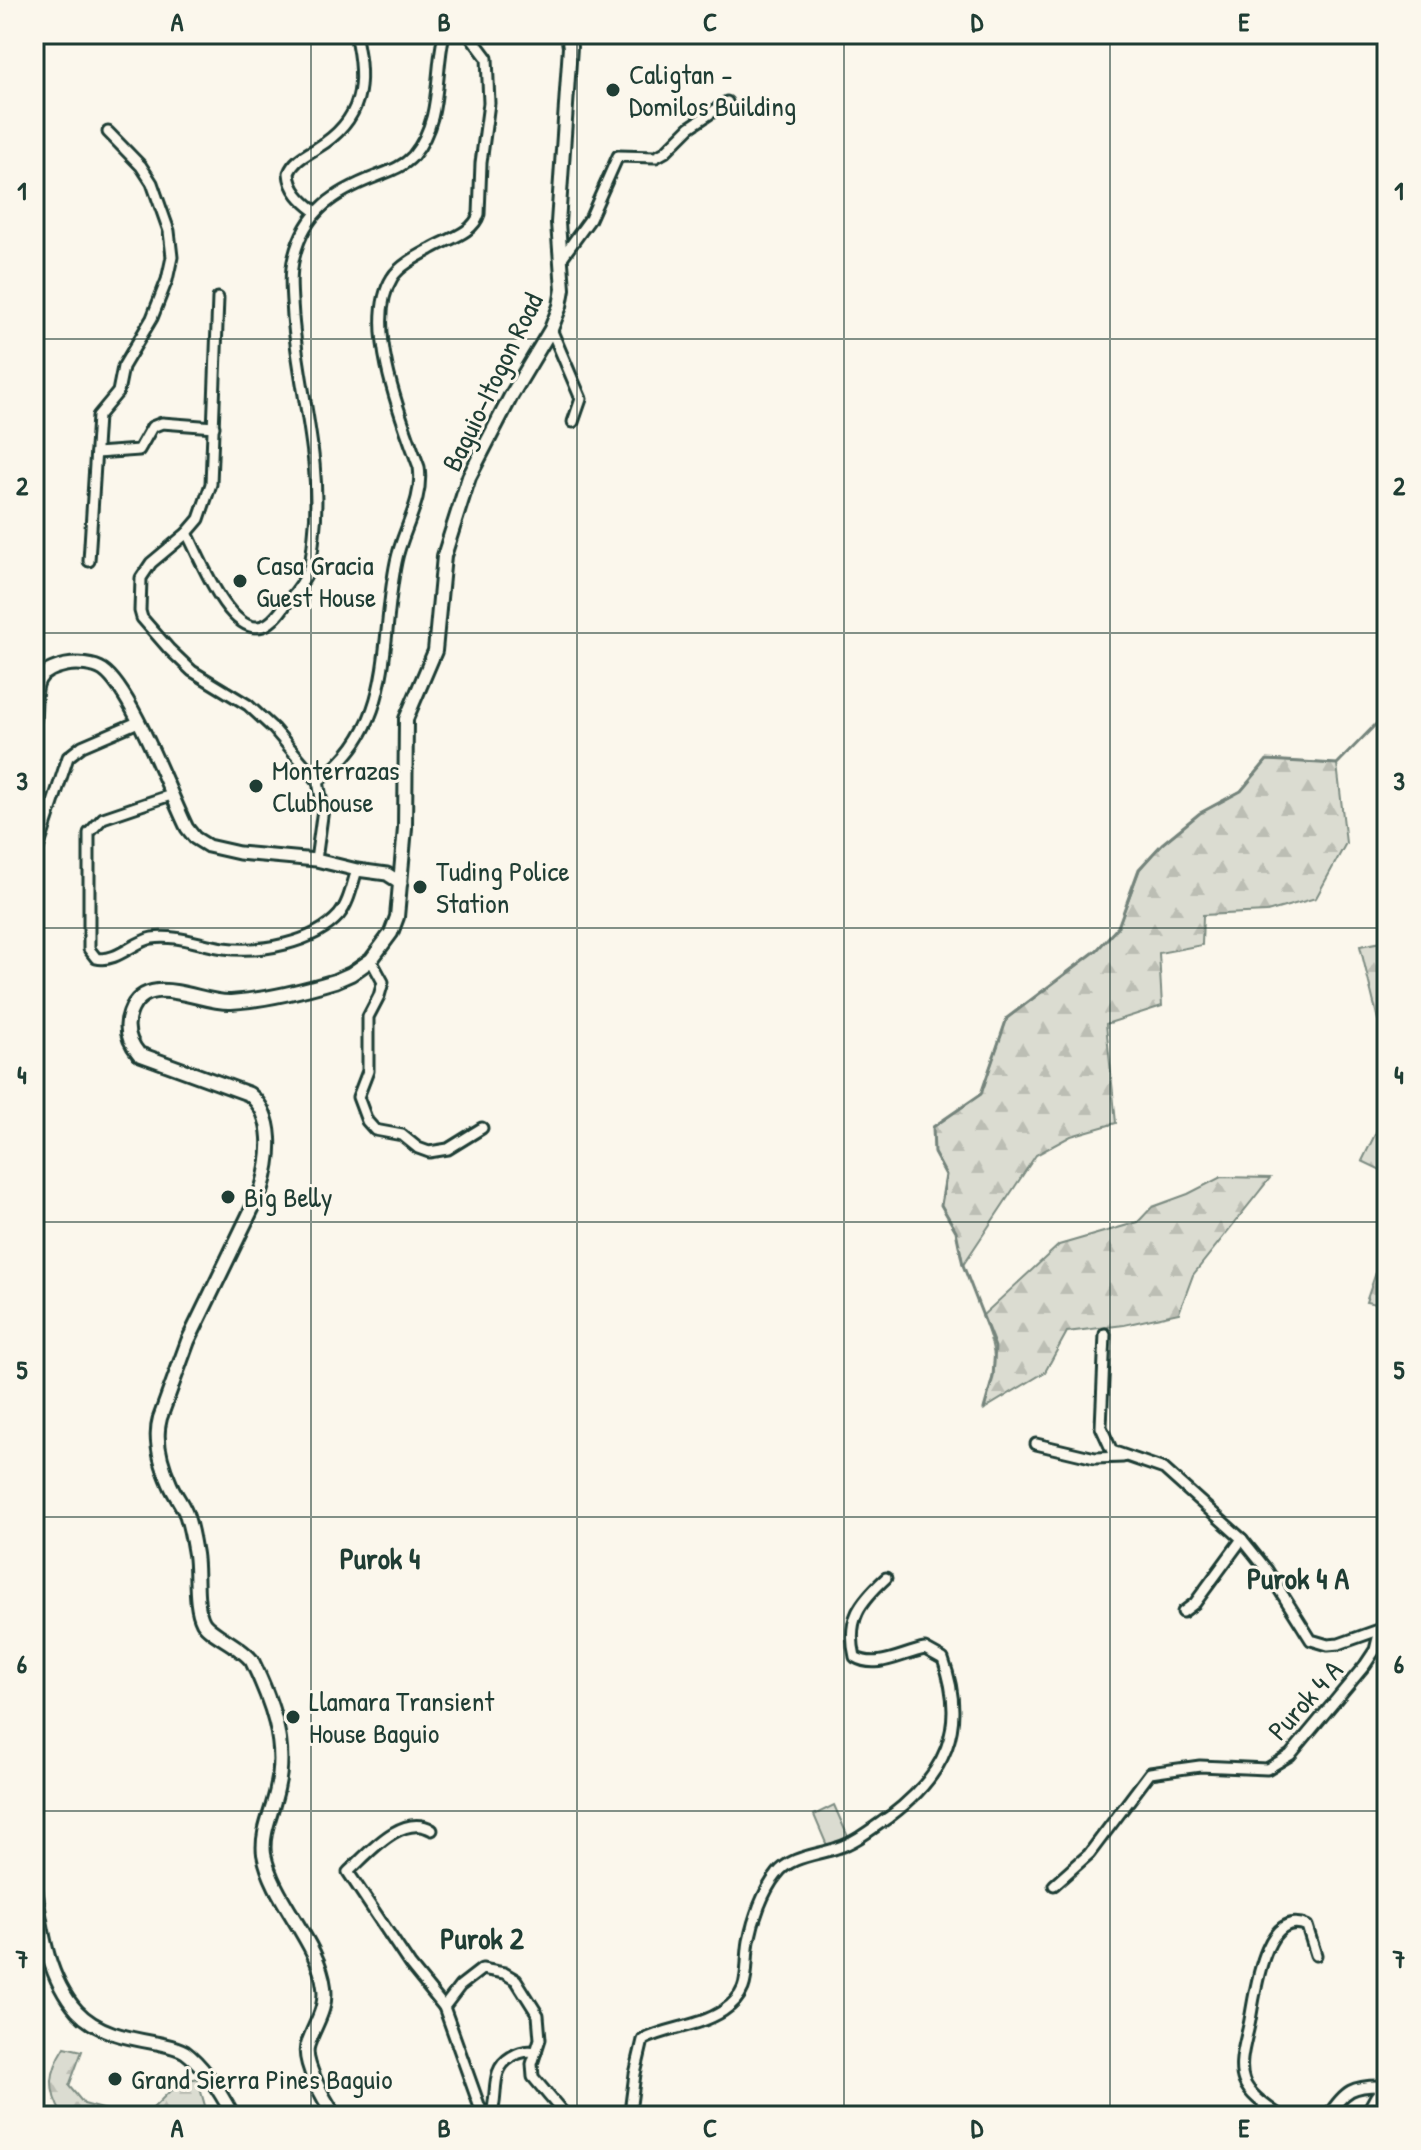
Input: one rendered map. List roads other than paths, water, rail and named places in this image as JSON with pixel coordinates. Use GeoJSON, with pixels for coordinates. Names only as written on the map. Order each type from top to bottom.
{"type":"FeatureCollection","features":[{"type":"Feature","properties":{"kind":"main road","name":"Baguio-Itogon Road"},"geometry":{"type":"LineString","coordinates":[[335,2116],[306,2053],[322,2013],[323,1980],[278,1892],[265,1857],[264,1839],[280,1774],[277,1726],[252,1661],[245,1652],[203,1622],[198,1603],[198,1571],[187,1515],[169,1483],[158,1446],[160,1418],[188,1341],[256,1200],[268,1168],[266,1120],[262,1107],[249,1094],[139,1054],[129,1040],[127,1028],[130,1012],[149,993],[177,991],[225,1003],[325,984],[351,974],[371,960],[391,933],[397,917],[401,883],[406,719],[435,651],[444,556],[469,477],[511,396],[551,329],[560,306],[563,289],[558,223],[570,47],[568,34]]}},
{"type":"Feature","properties":{"kind":"street"},"geometry":{"type":"LineString","coordinates":[[315,211],[293,189],[289,173],[295,162],[335,138],[352,119],[359,97],[360,80],[355,34]]}},
{"type":"Feature","properties":{"kind":"street"},"geometry":{"type":"LineString","coordinates":[[187,533],[230,613],[250,626],[270,623],[308,570],[316,521],[317,485],[314,447],[299,367],[292,298],[293,259],[315,211],[349,188],[401,167],[413,155],[435,114],[444,34]]}},
{"type":"Feature","properties":{"kind":"street"},"geometry":{"type":"LineString","coordinates":[[318,781],[350,752],[373,710],[386,656],[396,562],[421,482],[388,371],[381,335],[383,303],[392,277],[434,247],[464,232],[477,221],[479,214],[481,163],[489,103],[487,58],[469,34]]}},
{"type":"Feature","properties":{"kind":"street"},"geometry":{"type":"LineString","coordinates":[[561,259],[590,219],[618,156],[656,157],[690,127],[727,102]]}},
{"type":"Feature","properties":{"kind":"street"},"geometry":{"type":"LineString","coordinates":[[89,561],[100,412],[118,392],[123,367],[153,315],[167,280],[172,257],[169,231],[152,183],[141,166],[108,132]]}},
{"type":"Feature","properties":{"kind":"street"},"geometry":{"type":"LineString","coordinates":[[218,298],[211,484],[199,519],[151,563],[141,578],[139,600],[142,618],[192,671],[248,705],[318,781],[323,809],[316,860]]}},
{"type":"Feature","properties":{"kind":"street"},"geometry":{"type":"LineString","coordinates":[[551,329],[581,399],[573,422]]}},
{"type":"Feature","properties":{"kind":"street"},"geometry":{"type":"LineString","coordinates":[[96,453],[139,450],[152,427],[162,423],[214,427]]}},
{"type":"Feature","properties":{"kind":"street"},"geometry":{"type":"LineString","coordinates":[[34,721],[35,686],[44,674],[67,665],[102,669],[138,722],[187,828],[195,838],[208,846],[239,853],[316,860],[387,874],[401,883]]}},
{"type":"Feature","properties":{"kind":"street"},"geometry":{"type":"LineString","coordinates":[[34,861],[68,757],[82,746],[138,722]]}},
{"type":"Feature","properties":{"kind":"street"},"geometry":{"type":"LineString","coordinates":[[171,795],[103,818],[89,833],[89,949],[96,958],[102,960],[116,956],[152,938],[201,942],[224,948],[286,943],[324,928],[338,916],[347,902],[357,870]]}},
{"type":"Feature","properties":{"kind":"street"},"geometry":{"type":"LineString","coordinates":[[387,874],[402,867]]}},
{"type":"Feature","properties":{"kind":"street"},"geometry":{"type":"LineString","coordinates":[[371,960],[383,982],[368,1017],[368,1071],[358,1097],[367,1121],[375,1130],[402,1135],[418,1148],[438,1152],[482,1128]]}},
{"type":"Feature","properties":{"kind":"street"},"geometry":{"type":"LineString","coordinates":[[1105,1334],[1101,1427],[1112,1451],[1164,1469],[1242,1539],[1267,1570],[1311,1640],[1328,1645],[1339,1644],[1384,1629]]}},
{"type":"Feature","properties":{"kind":"street"},"geometry":{"type":"LineString","coordinates":[[1036,1444],[1095,1458],[1126,1457]]}},
{"type":"Feature","properties":{"kind":"street"},"geometry":{"type":"LineString","coordinates":[[1183,1612],[1195,1603],[1242,1539]]}},
{"type":"Feature","properties":{"kind":"street"},"geometry":{"type":"LineString","coordinates":[[627,2116],[643,2040],[659,2032],[693,2025],[723,2011],[744,1988],[750,1937],[778,1872],[788,1864],[839,1848],[870,1831],[913,1799],[936,1772],[951,1732],[955,1704],[943,1659],[925,1649],[866,1663],[855,1657],[851,1640],[854,1619],[863,1599],[886,1578]]}},
{"type":"Feature","properties":{"kind":"street","name":"Purok 4 A"},"geometry":{"type":"LineString","coordinates":[[1054,1885],[1089,1854],[1150,1773],[1200,1766],[1267,1769],[1290,1755],[1365,1665],[1384,1629]]}},
{"type":"Feature","properties":{"kind":"street"},"geometry":{"type":"LineString","coordinates":[[432,1830],[427,1827],[401,1827],[348,1872],[410,1965],[444,2007],[483,2116]]}},
{"type":"Feature","properties":{"kind":"street"},"geometry":{"type":"LineString","coordinates":[[34,1878],[43,1933],[54,1974],[77,2011],[103,2030],[184,2051],[199,2066],[233,2116]]}},
{"type":"Feature","properties":{"kind":"street"},"geometry":{"type":"LineString","coordinates":[[1280,2116],[1250,2091],[1243,2080],[1242,2063],[1260,1965],[1276,1935],[1294,1923],[1307,1926],[1316,1955]]}},
{"type":"Feature","properties":{"kind":"street"},"geometry":{"type":"LineString","coordinates":[[444,2007],[460,1986],[482,1969],[504,1973],[516,1980],[538,2015],[540,2039],[532,2064],[533,2077],[566,2116]]}},
{"type":"Feature","properties":{"kind":"street"},"geometry":{"type":"LineString","coordinates":[[491,2116],[495,2107],[498,2070],[506,2060],[518,2053],[536,2052]]}},
{"type":"Feature","properties":{"kind":"street"},"geometry":{"type":"LineString","coordinates":[[1328,2116],[1347,2091],[1362,2086],[1386,2085]]}},
{"type":"Feature","properties":{"kind":"street"},"geometry":{"type":"LineString","coordinates":[[1365,2116],[1386,2085]]}},
{"type":"Feature","properties":{"kind":"street"},"geometry":{"type":"LineString","coordinates":[[553,2102],[557,2116]]}},
{"type":"Feature","properties":{"kind":"waterway"},"geometry":{"type":"LineString","coordinates":[[984,1409],[993,1377],[995,1347],[963,1265],[956,1231],[941,1205],[946,1175],[934,1153],[933,1127],[981,1094],[1007,1018],[1097,950],[1118,927],[1139,869],[1162,844],[1200,813],[1241,791],[1267,760],[1337,764],[1381,719],[1387,717]]}},
{"type":"Feature","properties":{"kind":"place","name":"Caligtan - Domilos Building"},"geometry":{"type":"Point","coordinates":[613,90]}},
{"type":"Feature","properties":{"kind":"place","name":"Casa Gracia Guest House"},"geometry":{"type":"Point","coordinates":[240,581]}},
{"type":"Feature","properties":{"kind":"place","name":"Monterrazas Clubhouse"},"geometry":{"type":"Point","coordinates":[256,786]}},
{"type":"Feature","properties":{"kind":"place","name":"Tuding Police Station"},"geometry":{"type":"Point","coordinates":[420,887]}},
{"type":"Feature","properties":{"kind":"place","name":"Big Belly"},"geometry":{"type":"Point","coordinates":[228,1197]}},
{"type":"Feature","properties":{"kind":"place","name":"Llamara Transient House Baguio"},"geometry":{"type":"Point","coordinates":[293,1717]}},
{"type":"Feature","properties":{"kind":"place","name":"Grand Sierra Pines Baguio"},"geometry":{"type":"Point","coordinates":[115,2079]}},
{"type":"Feature","properties":{"kind":"district","name":"Purok 4"},"geometry":{"type":"Point","coordinates":[380,1558]}},
{"type":"Feature","properties":{"kind":"district","name":"Purok 4 A"},"geometry":{"type":"Point","coordinates":[1298,1578]}},
{"type":"Feature","properties":{"kind":"district","name":"Purok 2"},"geometry":{"type":"Point","coordinates":[482,1938]}}]}
